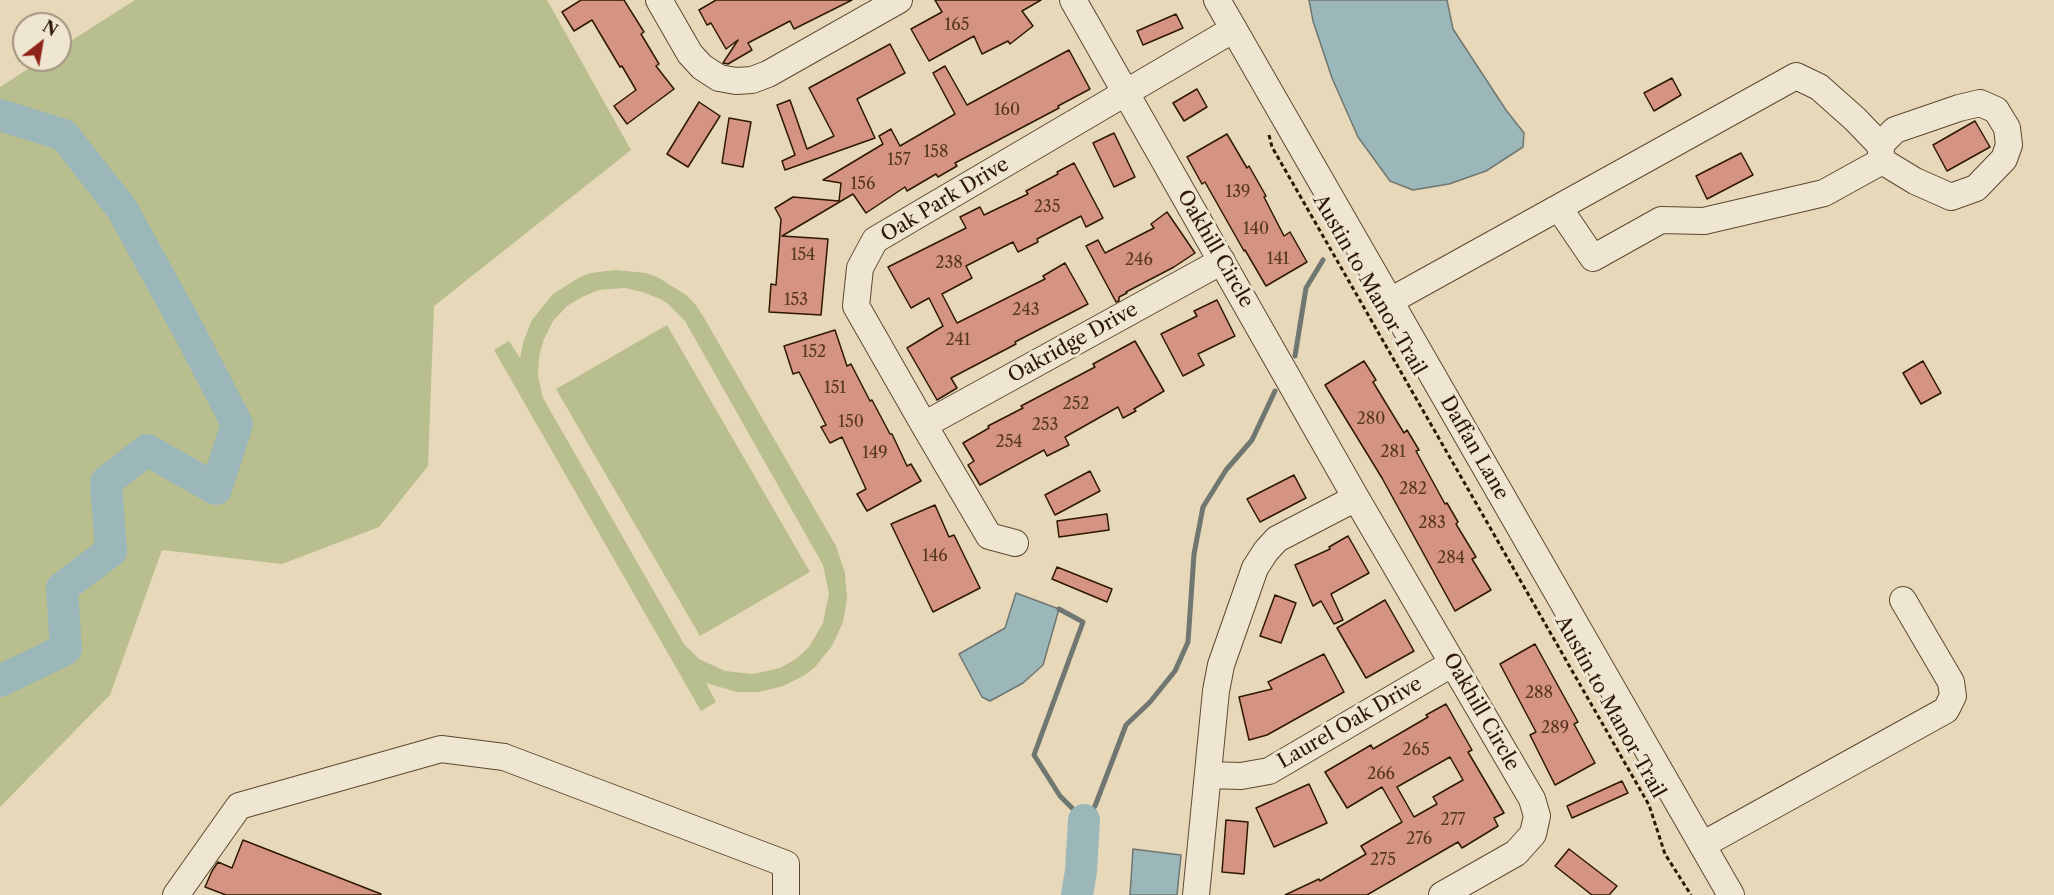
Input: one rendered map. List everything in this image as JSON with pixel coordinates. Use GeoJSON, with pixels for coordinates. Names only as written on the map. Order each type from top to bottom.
{"type":"FeatureCollection","features":[{"type":"Feature","properties":{"kind":"street"},"geometry":{"type":"LineString","coordinates":[[659,0],[690,54],[702,67],[719,78],[736,81],[752,80],[768,74],[898,0]]}},
{"type":"Feature","properties":{"kind":"street","name":"Oakhill Circle"},"geometry":{"type":"LineString","coordinates":[[1073,0],[1356,498],[1532,799],[1537,816],[1533,834],[1516,853],[1442,895]]}},
{"type":"Feature","properties":{"kind":"street","name":"Daffan Lane"},"geometry":{"type":"LineString","coordinates":[[1217,0],[1731,895]]}},
{"type":"Feature","properties":{"kind":"street","name":"Oak Park Drive"},"geometry":{"type":"LineString","coordinates":[[1015,543],[989,536],[856,306],[860,268],[875,240],[1234,29]]}},
{"type":"Feature","properties":{"kind":"street"},"geometry":{"type":"LineString","coordinates":[[1390,301],[1796,76],[1819,87],[1855,119],[1881,153],[1915,181],[1951,197],[1976,188],[2004,159],[2009,145],[2007,128],[1996,110],[1980,103],[1959,108],[1895,130],[1881,153],[1824,193],[1704,221],[1661,220],[1593,258],[1559,208]]}},
{"type":"Feature","properties":{"kind":"street","name":"Oakridge Drive"},"geometry":{"type":"LineString","coordinates":[[924,425],[1222,261]]}},
{"type":"Feature","properties":{"kind":"street"},"geometry":{"type":"LineString","coordinates":[[1196,895],[1209,775],[1215,691],[1221,665],[1255,568],[1277,539],[1356,498]]}},
{"type":"Feature","properties":{"kind":"street"},"geometry":{"type":"LineString","coordinates":[[1702,845],[1946,710],[1953,696],[1951,682],[1903,600]]}},
{"type":"Feature","properties":{"kind":"street","name":"Laurel Oak Drive"},"geometry":{"type":"LineString","coordinates":[[1209,775],[1241,776],[1269,771],[1453,663]]}},
{"type":"Feature","properties":{"kind":"street"},"geometry":{"type":"LineString","coordinates":[[176,895],[239,806],[441,748],[504,757],[786,864],[786,895]]}},
{"type":"Feature","properties":{"kind":"path","name":"Austin to Manor Trail"},"geometry":{"type":"LineString","coordinates":[[1266,126],[1272,147],[1649,805],[1665,854],[1691,895]]}},
{"type":"Feature","properties":{"kind":"green space"},"geometry":{"type":"Polygon","coordinates":[[[135,0],[547,0],[631,150],[434,306],[428,466],[379,527],[282,564],[162,550],[110,695],[0,807],[0,87],[23,72],[72,72],[72,40],[135,0]]]}},
{"type":"Feature","properties":{"kind":"green space"},"geometry":{"type":"Polygon","coordinates":[[[615,270],[646,273],[659,278],[686,295],[695,304],[836,546],[845,573],[847,599],[843,622],[832,646],[815,667],[783,686],[759,692],[737,692],[706,683],[716,702],[701,711],[494,350],[509,341],[520,358],[532,320],[553,294],[580,277],[615,270]],[[625,288],[599,290],[567,306],[553,321],[544,339],[539,357],[538,376],[543,398],[684,644],[699,659],[725,671],[753,674],[780,668],[796,659],[809,647],[823,623],[829,594],[823,565],[685,321],[667,303],[643,292],[625,288]]]}},
{"type":"Feature","properties":{"kind":"green space"},"geometry":{"type":"Polygon","coordinates":[[[667,325],[810,572],[700,636],[556,389],[667,325]]]}},
{"type":"Feature","properties":{"kind":"water"},"geometry":{"type":"Polygon","coordinates":[[[1309,0],[1447,0],[1453,29],[1506,110],[1524,133],[1523,147],[1486,171],[1449,184],[1413,190],[1390,181],[1358,137],[1332,78],[1313,21],[1309,0]]]}},
{"type":"Feature","properties":{"kind":"water"},"geometry":{"type":"Polygon","coordinates":[[[1016,593],[1059,609],[1043,665],[1023,683],[990,701],[982,697],[959,654],[1005,628],[1016,593]]]}},
{"type":"Feature","properties":{"kind":"water"},"geometry":{"type":"Polygon","coordinates":[[[1133,849],[1181,855],[1177,895],[1130,895],[1133,849]]]}},
{"type":"Feature","properties":{"kind":"building"},"geometry":{"type":"Polygon","coordinates":[[[581,0],[624,0],[644,32],[641,34],[659,64],[656,66],[674,89],[627,124],[614,106],[636,90],[592,20],[574,31],[562,12],[581,0]]]}},
{"type":"Feature","properties":{"kind":"building"},"geometry":{"type":"Polygon","coordinates":[[[716,0],[852,0],[794,29],[790,21],[748,43],[752,50],[728,64],[723,63],[738,40],[726,49],[711,23],[707,25],[699,10],[716,0]]]}},
{"type":"Feature","properties":{"kind":"building"},"geometry":{"type":"Polygon","coordinates":[[[935,0],[1041,0],[1022,11],[1033,26],[1010,44],[1008,41],[982,54],[974,36],[929,61],[911,29],[942,12],[935,0]]]}},
{"type":"Feature","properties":{"kind":"building"},"geometry":{"type":"Polygon","coordinates":[[[1176,14],[1183,28],[1143,45],[1137,31],[1176,14]]]}},
{"type":"Feature","properties":{"kind":"building"},"geometry":{"type":"Polygon","coordinates":[[[890,44],[905,73],[857,99],[875,138],[785,170],[782,161],[795,155],[777,105],[790,100],[807,149],[834,136],[809,88],[890,44]]]}},
{"type":"Feature","properties":{"kind":"building"},"geometry":{"type":"Polygon","coordinates":[[[1069,50],[1090,89],[955,163],[957,166],[938,177],[936,174],[907,191],[905,187],[866,213],[853,194],[782,236],[828,239],[821,315],[769,312],[771,284],[776,285],[781,219],[775,208],[793,197],[839,201],[841,183],[823,180],[883,144],[879,136],[891,129],[900,146],[955,114],[933,73],[945,66],[967,105],[1069,50]]]}},
{"type":"Feature","properties":{"kind":"building"},"geometry":{"type":"Polygon","coordinates":[[[1672,78],[1681,95],[1654,111],[1644,93],[1672,78]]]}},
{"type":"Feature","properties":{"kind":"building"},"geometry":{"type":"Polygon","coordinates":[[[1197,89],[1207,107],[1184,121],[1173,103],[1197,89]]]}},
{"type":"Feature","properties":{"kind":"building"},"geometry":{"type":"Polygon","coordinates":[[[699,102],[720,116],[688,167],[667,154],[699,102]]]}},
{"type":"Feature","properties":{"kind":"building"},"geometry":{"type":"Polygon","coordinates":[[[729,118],[751,122],[743,167],[722,163],[729,118]]]}},
{"type":"Feature","properties":{"kind":"building"},"geometry":{"type":"Polygon","coordinates":[[[1975,121],[1990,147],[1947,171],[1933,145],[1975,121]]]}},
{"type":"Feature","properties":{"kind":"building"},"geometry":{"type":"Polygon","coordinates":[[[1114,133],[1135,177],[1114,187],[1093,143],[1114,133]]]}},
{"type":"Feature","properties":{"kind":"building"},"geometry":{"type":"Polygon","coordinates":[[[1227,134],[1266,196],[1264,197],[1284,236],[1290,232],[1307,262],[1266,286],[1205,182],[1202,184],[1187,157],[1227,134]]]}},
{"type":"Feature","properties":{"kind":"building"},"geometry":{"type":"Polygon","coordinates":[[[1741,153],[1753,175],[1707,199],[1696,176],[1741,153]]]}},
{"type":"Feature","properties":{"kind":"building"},"geometry":{"type":"Polygon","coordinates":[[[1074,163],[1103,218],[1086,227],[1081,216],[1037,239],[1038,242],[1018,252],[1013,242],[966,266],[972,278],[942,294],[957,323],[1045,279],[1043,276],[1065,263],[1088,304],[951,378],[957,388],[937,400],[907,348],[943,326],[929,298],[911,308],[888,267],[966,228],[960,217],[980,207],[984,215],[1028,194],[1026,191],[1074,163]]]}},
{"type":"Feature","properties":{"kind":"building"},"geometry":{"type":"Polygon","coordinates":[[[1167,212],[1195,253],[1174,267],[1126,292],[1116,302],[1086,246],[1098,240],[1105,253],[1154,228],[1151,224],[1167,212]]]}},
{"type":"Feature","properties":{"kind":"building"},"geometry":{"type":"Polygon","coordinates":[[[1217,300],[1235,336],[1198,354],[1204,365],[1183,376],[1161,334],[1197,316],[1194,311],[1217,300]]]}},
{"type":"Feature","properties":{"kind":"building"},"geometry":{"type":"Polygon","coordinates":[[[835,330],[847,366],[851,364],[870,401],[872,400],[892,434],[907,466],[911,464],[921,481],[867,511],[857,494],[866,489],[842,437],[830,443],[821,427],[826,425],[799,372],[793,374],[784,346],[835,330]]]}},
{"type":"Feature","properties":{"kind":"building"},"geometry":{"type":"Polygon","coordinates":[[[1135,341],[1164,391],[1123,418],[1118,407],[1065,437],[1069,445],[1047,456],[1044,450],[980,485],[968,465],[974,461],[963,443],[989,428],[988,426],[1023,408],[1021,406],[1095,367],[1093,364],[1135,341]]]}},
{"type":"Feature","properties":{"kind":"building"},"geometry":{"type":"Polygon","coordinates":[[[1364,361],[1376,380],[1373,382],[1404,433],[1407,430],[1419,450],[1416,451],[1445,504],[1447,503],[1458,522],[1456,524],[1476,557],[1472,559],[1491,590],[1455,611],[1382,478],[1325,385],[1364,361]]]}},
{"type":"Feature","properties":{"kind":"building"},"geometry":{"type":"Polygon","coordinates":[[[1923,361],[1941,393],[1921,404],[1903,373],[1923,361]]]}},
{"type":"Feature","properties":{"kind":"building"},"geometry":{"type":"Polygon","coordinates":[[[1090,471],[1100,491],[1055,515],[1045,495],[1090,471]]]}},
{"type":"Feature","properties":{"kind":"building"},"geometry":{"type":"Polygon","coordinates":[[[1294,475],[1306,498],[1260,522],[1247,499],[1294,475]]]}},
{"type":"Feature","properties":{"kind":"building"},"geometry":{"type":"Polygon","coordinates":[[[935,505],[949,537],[954,535],[980,588],[933,612],[891,524],[935,505]]]}},
{"type":"Feature","properties":{"kind":"building"},"geometry":{"type":"Polygon","coordinates":[[[1107,514],[1109,530],[1059,537],[1057,521],[1107,514]]]}},
{"type":"Feature","properties":{"kind":"building"},"geometry":{"type":"Polygon","coordinates":[[[1348,536],[1369,573],[1331,594],[1343,620],[1334,624],[1321,601],[1313,606],[1295,565],[1330,549],[1329,547],[1348,536]]]}},
{"type":"Feature","properties":{"kind":"building"},"geometry":{"type":"Polygon","coordinates":[[[1057,567],[1112,589],[1107,602],[1052,579],[1057,567]]]}},
{"type":"Feature","properties":{"kind":"building"},"geometry":{"type":"Polygon","coordinates":[[[1275,595],[1296,603],[1281,643],[1260,636],[1275,595]]]}},
{"type":"Feature","properties":{"kind":"building"},"geometry":{"type":"Polygon","coordinates":[[[1385,600],[1414,651],[1366,678],[1337,628],[1385,600]]]}},
{"type":"Feature","properties":{"kind":"building"},"geometry":{"type":"Polygon","coordinates":[[[1535,644],[1578,722],[1574,724],[1595,763],[1555,785],[1530,735],[1536,732],[1500,664],[1535,644]]]}},
{"type":"Feature","properties":{"kind":"building"},"geometry":{"type":"Polygon","coordinates":[[[1324,654],[1344,692],[1267,735],[1249,740],[1239,697],[1272,689],[1268,682],[1324,654]]]}},
{"type":"Feature","properties":{"kind":"building"},"geometry":{"type":"Polygon","coordinates":[[[1446,704],[1472,750],[1468,752],[1504,813],[1494,818],[1498,826],[1462,848],[1458,842],[1367,895],[1285,895],[1319,879],[1320,881],[1366,854],[1361,846],[1402,822],[1382,787],[1347,808],[1325,772],[1371,745],[1373,749],[1428,717],[1426,715],[1446,704]],[[1450,757],[1397,787],[1414,817],[1437,804],[1433,797],[1463,780],[1450,757]]]}},
{"type":"Feature","properties":{"kind":"building"},"geometry":{"type":"Polygon","coordinates":[[[1622,781],[1628,793],[1572,818],[1567,806],[1622,781]]]}},
{"type":"Feature","properties":{"kind":"building"},"geometry":{"type":"Polygon","coordinates":[[[1309,784],[1327,823],[1274,847],[1256,808],[1309,784]]]}},
{"type":"Feature","properties":{"kind":"building"},"geometry":{"type":"Polygon","coordinates":[[[1226,820],[1248,822],[1244,874],[1222,872],[1226,820]]]}},
{"type":"Feature","properties":{"kind":"building"},"geometry":{"type":"Polygon","coordinates":[[[243,840],[381,894],[226,895],[205,887],[218,862],[232,868],[243,840]]]}},
{"type":"Feature","properties":{"kind":"building"},"geometry":{"type":"Polygon","coordinates":[[[1569,849],[1617,886],[1609,895],[1592,895],[1555,866],[1569,849]]]}},
{"type":"Feature","properties":{"kind":"waterway"},"geometry":{"type":"LineString","coordinates":[[0,115],[64,135],[122,209],[237,424],[216,489],[147,450],[106,482],[111,551],[62,588],[66,649],[0,681]]}},
{"type":"Feature","properties":{"kind":"waterway"},"geometry":{"type":"LineString","coordinates":[[1295,356],[1306,288],[1323,260]]}},
{"type":"Feature","properties":{"kind":"waterway"},"geometry":{"type":"LineString","coordinates":[[1059,609],[1083,622],[1034,755],[1060,796],[1084,820],[1095,806],[1126,725],[1150,702],[1175,671],[1188,642],[1194,554],[1203,507],[1226,470],[1252,440],[1275,391]]}},
{"type":"Feature","properties":{"kind":"waterway"},"geometry":{"type":"LineString","coordinates":[[1077,895],[1084,820]]}}]}
